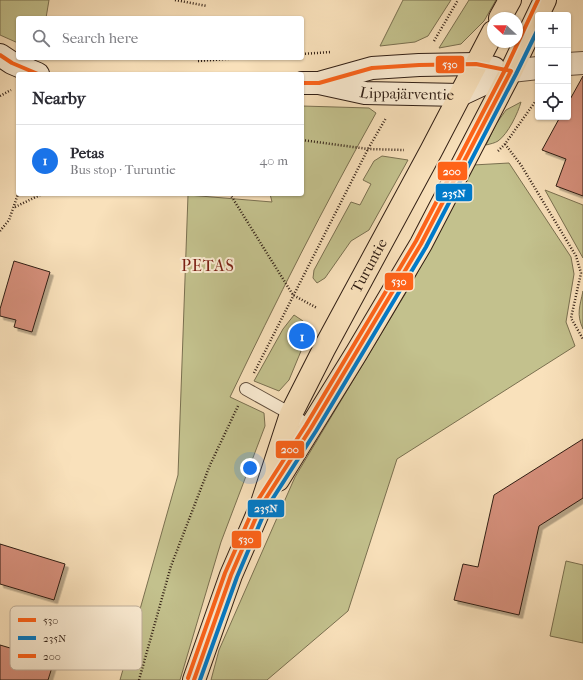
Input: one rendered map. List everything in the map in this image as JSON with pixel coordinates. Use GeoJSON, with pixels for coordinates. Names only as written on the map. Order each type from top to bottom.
{"type":"FeatureCollection","features":[{"type":"Feature","properties":{"kind":"main road"},"geometry":{"type":"LineString","coordinates":[[503,12],[510,0]]}},
{"type":"Feature","properties":{"kind":"main road","name":"Turuntie"},"geometry":{"type":"LineString","coordinates":[[261,506],[311,428],[421,244],[511,71],[544,0]]}},
{"type":"Feature","properties":{"kind":"main road","name":"Turuntie"},"geometry":{"type":"LineString","coordinates":[[194,680],[231,575],[261,506],[291,414],[324,349],[487,43]]}},
{"type":"Feature","properties":{"kind":"main road"},"geometry":{"type":"LineString","coordinates":[[0,55],[12,63],[33,72]]}},
{"type":"Feature","properties":{"kind":"main road"},"geometry":{"type":"LineString","coordinates":[[571,64],[583,63]]}},
{"type":"Feature","properties":{"kind":"main road","name":"Lippajärventie"},"geometry":{"type":"LineString","coordinates":[[311,83],[372,68],[419,65],[476,64],[511,71]]}},
{"type":"Feature","properties":{"kind":"main road"},"geometry":{"type":"LineString","coordinates":[[511,71],[535,68]]}},
{"type":"Feature","properties":{"kind":"main road","name":"Lippajärventie"},"geometry":{"type":"LineString","coordinates":[[311,83],[365,93],[460,95],[511,71]]}},
{"type":"Feature","properties":{"kind":"lane"},"geometry":{"type":"LineString","coordinates":[[246,389],[291,414],[311,428]]}},
{"type":"Feature","properties":{"kind":"path"},"geometry":{"type":"LineString","coordinates":[[175,0],[207,6]]}},
{"type":"Feature","properties":{"kind":"path"},"geometry":{"type":"LineString","coordinates":[[419,65],[458,0]]}},
{"type":"Feature","properties":{"kind":"path"},"geometry":{"type":"LineString","coordinates":[[198,62],[220,60]]}},
{"type":"Feature","properties":{"kind":"path"},"geometry":{"type":"LineString","coordinates":[[0,96],[11,89]]}},
{"type":"Feature","properties":{"kind":"path"},"geometry":{"type":"LineString","coordinates":[[142,669],[171,566],[210,465],[293,295],[368,149],[399,94]]}},
{"type":"Feature","properties":{"kind":"path"},"geometry":{"type":"LineString","coordinates":[[304,140],[368,149]]}},
{"type":"Feature","properties":{"kind":"path"},"geometry":{"type":"LineString","coordinates":[[505,144],[521,165],[576,256],[582,273],[571,318],[583,339]]}},
{"type":"Feature","properties":{"kind":"path"},"geometry":{"type":"LineString","coordinates":[[0,231],[9,220],[17,196]]}},
{"type":"Feature","properties":{"kind":"path"},"geometry":{"type":"LineString","coordinates":[[14,207],[38,196]]}},
{"type":"Feature","properties":{"kind":"path"},"geometry":{"type":"LineString","coordinates":[[231,196],[293,295],[317,308]]}},
{"type":"Feature","properties":{"kind":"path"},"geometry":{"type":"LineString","coordinates":[[139,680],[142,670]]}},
{"type":"Feature","properties":{"kind":"shaded area"},"geometry":{"type":"Polygon","coordinates":[[[0,0],[49,0],[46,16],[16,16],[16,42],[0,35],[0,0]]]}},
{"type":"Feature","properties":{"kind":"shaded area"},"geometry":{"type":"Polygon","coordinates":[[[403,0],[451,0],[428,36],[415,42],[380,46],[403,0]]]}},
{"type":"Feature","properties":{"kind":"shaded area"},"geometry":{"type":"Polygon","coordinates":[[[469,0],[496,0],[489,12],[487,12],[484,21],[461,44],[439,48],[469,0]]]}},
{"type":"Feature","properties":{"kind":"shaded area"},"geometry":{"type":"Polygon","coordinates":[[[521,102],[518,112],[502,138],[494,143],[486,145],[496,124],[506,110],[521,102]]]}},
{"type":"Feature","properties":{"kind":"shaded area"},"geometry":{"type":"Polygon","coordinates":[[[304,106],[369,108],[376,113],[301,254],[230,397],[264,413],[265,426],[221,542],[180,680],[120,680],[123,670],[142,670],[141,606],[178,475],[188,196],[272,202],[270,196],[304,196],[304,106]]]}},
{"type":"Feature","properties":{"kind":"shaded area"},"geometry":{"type":"Polygon","coordinates":[[[382,156],[408,160],[369,230],[351,241],[325,278],[317,283],[313,278],[314,270],[351,202],[360,205],[371,184],[363,180],[374,161],[382,156]]]}},
{"type":"Feature","properties":{"kind":"shaded area"},"geometry":{"type":"Polygon","coordinates":[[[509,163],[571,257],[574,274],[566,322],[575,346],[397,459],[348,611],[267,680],[211,680],[219,650],[295,477],[413,281],[473,165],[509,163]]]}},
{"type":"Feature","properties":{"kind":"shaded area"},"geometry":{"type":"Polygon","coordinates":[[[545,190],[583,205],[583,258],[545,190]]]}},
{"type":"Feature","properties":{"kind":"shaded area"},"geometry":{"type":"Polygon","coordinates":[[[583,291],[583,329],[579,314],[583,291]]]}},
{"type":"Feature","properties":{"kind":"shaded area"},"geometry":{"type":"Polygon","coordinates":[[[294,315],[303,321],[292,344],[301,351],[289,380],[279,391],[254,381],[283,329],[294,315]]]}},
{"type":"Feature","properties":{"kind":"shaded area"},"geometry":{"type":"Polygon","coordinates":[[[566,561],[583,565],[583,643],[550,636],[566,561]]]}},
{"type":"Feature","properties":{"kind":"building"},"geometry":{"type":"Polygon","coordinates":[[[583,76],[583,196],[556,186],[566,159],[542,150],[558,120],[571,120],[571,98],[583,76]]]}},
{"type":"Feature","properties":{"kind":"building"},"geometry":{"type":"Polygon","coordinates":[[[14,261],[50,272],[32,332],[14,327],[16,320],[0,316],[0,309],[14,261]]]}},
{"type":"Feature","properties":{"kind":"building"},"geometry":{"type":"Polygon","coordinates":[[[583,439],[583,498],[539,526],[519,615],[454,600],[463,564],[478,567],[494,495],[583,439]]]}},
{"type":"Feature","properties":{"kind":"building"},"geometry":{"type":"Polygon","coordinates":[[[0,544],[65,564],[54,600],[0,584],[0,544]]]}},
{"type":"Feature","properties":{"kind":"building"},"geometry":{"type":"Polygon","coordinates":[[[0,645],[10,648],[10,670],[51,670],[48,680],[0,680],[0,645]]]}},
{"type":"Feature","properties":{"kind":"transit line","name":"200"},"geometry":{"type":"LineString","coordinates":[[188,678],[225,573],[256,503],[306,425],[416,241],[506,68],[538,0]]}},
{"type":"Feature","properties":{"kind":"transit line","name":"235N"},"geometry":{"type":"LineString","coordinates":[[200,680],[237,577],[266,509],[316,431],[426,247],[535,35]]}},
{"type":"Feature","properties":{"kind":"transit line","name":"530"},"geometry":{"type":"LineString","coordinates":[[0,55],[12,63],[33,72]]}},
{"type":"Feature","properties":{"kind":"transit line","name":"530"},"geometry":{"type":"LineString","coordinates":[[194,680],[231,575],[261,506],[311,428],[421,244],[511,71],[476,64],[419,65],[372,68],[319,83],[304,83]]}},
{"type":"Feature","properties":{"kind":"place","name":"Petas"},"geometry":{"type":"Point","coordinates":[302,336]}},
{"type":"Feature","properties":{"kind":"district","name":"PETAS"},"geometry":{"type":"Point","coordinates":[208,265]}}]}
